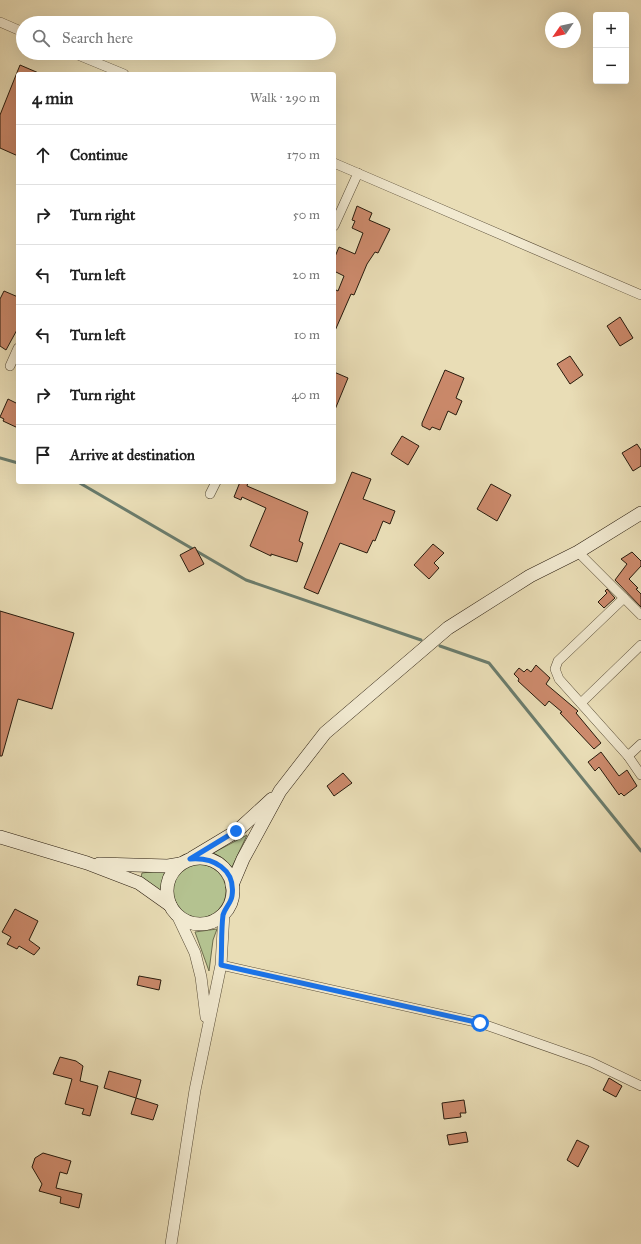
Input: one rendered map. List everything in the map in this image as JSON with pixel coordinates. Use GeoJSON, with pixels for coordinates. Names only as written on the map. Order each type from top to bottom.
{"type":"FeatureCollection","features":[{"type":"Feature","properties":{"kind":"main road"},"geometry":{"type":"LineString","coordinates":[[173,910],[167,894],[168,883],[172,872],[185,862],[236,831],[280,791],[326,733],[448,628],[530,576],[578,552],[641,513]]}},
{"type":"Feature","properties":{"kind":"main road"},"geometry":{"type":"LineString","coordinates":[[0,837],[87,863],[139,883],[185,921],[195,924],[206,923],[215,920],[224,914],[232,895],[232,885],[243,859],[280,791]]}},
{"type":"Feature","properties":{"kind":"main road"},"geometry":{"type":"LineString","coordinates":[[87,863],[132,865],[185,862],[201,858],[212,860],[225,870],[232,885]]}},
{"type":"Feature","properties":{"kind":"street"},"geometry":{"type":"LineString","coordinates":[[0,22],[16,29]]}},
{"type":"Feature","properties":{"kind":"street"},"geometry":{"type":"LineString","coordinates":[[91,60],[119,72]]}},
{"type":"Feature","properties":{"kind":"street"},"geometry":{"type":"LineString","coordinates":[[336,164],[641,295]]}},
{"type":"Feature","properties":{"kind":"street"},"geometry":{"type":"LineString","coordinates":[[336,222],[358,173]]}},
{"type":"Feature","properties":{"kind":"street"},"geometry":{"type":"LineString","coordinates":[[10,366],[16,352]]}},
{"type":"Feature","properties":{"kind":"street"},"geometry":{"type":"LineString","coordinates":[[210,494],[215,484]]}},
{"type":"Feature","properties":{"kind":"street"},"geometry":{"type":"LineString","coordinates":[[578,552],[641,615]]}},
{"type":"Feature","properties":{"kind":"street"},"geometry":{"type":"LineString","coordinates":[[624,598],[558,661],[555,669],[559,679],[628,756],[641,775]]}},
{"type":"Feature","properties":{"kind":"street"},"geometry":{"type":"LineString","coordinates":[[581,704],[641,645]]}},
{"type":"Feature","properties":{"kind":"street"},"geometry":{"type":"LineString","coordinates":[[628,756],[641,744]]}},
{"type":"Feature","properties":{"kind":"street"},"geometry":{"type":"LineString","coordinates":[[173,910],[195,953],[199,968],[207,1024]]}},
{"type":"Feature","properties":{"kind":"street"},"geometry":{"type":"LineString","coordinates":[[170,1244],[193,1098],[207,1024],[221,965],[224,914]]}},
{"type":"Feature","properties":{"kind":"street"},"geometry":{"type":"LineString","coordinates":[[199,968],[210,974],[221,965]]}},
{"type":"Feature","properties":{"kind":"street"},"geometry":{"type":"LineString","coordinates":[[221,965],[480,1023],[591,1062],[641,1086]]}},
{"type":"Feature","properties":{"kind":"green space"},"geometry":{"type":"Polygon","coordinates":[[[247,835],[232,867],[221,857],[213,853],[247,835]]]}},
{"type":"Feature","properties":{"kind":"green space"},"geometry":{"type":"Polygon","coordinates":[[[199,864],[209,866],[218,872],[224,881],[226,891],[224,901],[218,910],[209,916],[199,918],[189,916],[180,910],[174,901],[172,891],[174,881],[180,872],[189,866],[199,864]]]}},
{"type":"Feature","properties":{"kind":"green space"},"geometry":{"type":"Polygon","coordinates":[[[165,870],[160,892],[141,877],[142,873],[165,870]]]}},
{"type":"Feature","properties":{"kind":"green space"},"geometry":{"type":"Polygon","coordinates":[[[217,929],[213,940],[209,971],[195,932],[217,929]]]}},
{"type":"Feature","properties":{"kind":"building"},"geometry":{"type":"Polygon","coordinates":[[[20,65],[36,72],[17,72],[20,65]]]}},
{"type":"Feature","properties":{"kind":"building"},"geometry":{"type":"Polygon","coordinates":[[[16,75],[16,155],[0,148],[0,115],[16,75]]]}},
{"type":"Feature","properties":{"kind":"building"},"geometry":{"type":"Polygon","coordinates":[[[357,206],[372,213],[369,220],[390,229],[378,253],[375,252],[367,264],[354,295],[351,294],[336,328],[336,290],[338,291],[344,276],[336,272],[336,254],[339,247],[355,254],[363,233],[352,228],[355,221],[352,220],[357,206]]]}},
{"type":"Feature","properties":{"kind":"building"},"geometry":{"type":"Polygon","coordinates":[[[4,291],[16,296],[16,332],[6,350],[0,346],[0,299],[4,291]]]}},
{"type":"Feature","properties":{"kind":"building"},"geometry":{"type":"Polygon","coordinates":[[[620,317],[633,338],[620,346],[607,326],[620,317]]]}},
{"type":"Feature","properties":{"kind":"building"},"geometry":{"type":"Polygon","coordinates":[[[570,356],[583,375],[570,384],[557,364],[570,356]]]}},
{"type":"Feature","properties":{"kind":"building"},"geometry":{"type":"Polygon","coordinates":[[[445,370],[464,378],[456,398],[462,401],[456,415],[448,411],[440,430],[432,427],[430,430],[422,426],[422,423],[445,370]]]}},
{"type":"Feature","properties":{"kind":"building"},"geometry":{"type":"Polygon","coordinates":[[[336,373],[348,378],[336,407],[336,373]]]}},
{"type":"Feature","properties":{"kind":"building"},"geometry":{"type":"Polygon","coordinates":[[[8,399],[16,403],[16,427],[3,421],[4,419],[0,417],[8,399]]]}},
{"type":"Feature","properties":{"kind":"building"},"geometry":{"type":"Polygon","coordinates":[[[402,436],[419,446],[408,465],[391,454],[402,436]]]}},
{"type":"Feature","properties":{"kind":"building"},"geometry":{"type":"Polygon","coordinates":[[[637,444],[641,450],[641,466],[633,471],[622,453],[637,444]]]}},
{"type":"Feature","properties":{"kind":"building"},"geometry":{"type":"Polygon","coordinates":[[[352,472],[371,479],[363,499],[395,511],[390,524],[383,521],[375,541],[373,540],[367,553],[340,543],[318,594],[304,588],[352,472]]]}},
{"type":"Feature","properties":{"kind":"building"},"geometry":{"type":"Polygon","coordinates":[[[239,484],[248,484],[247,486],[308,512],[299,541],[303,543],[297,562],[271,554],[271,556],[250,546],[266,508],[242,497],[241,500],[234,497],[239,484]]]}},
{"type":"Feature","properties":{"kind":"building"},"geometry":{"type":"Polygon","coordinates":[[[491,484],[511,495],[497,521],[477,509],[491,484]]]}},
{"type":"Feature","properties":{"kind":"building"},"geometry":{"type":"Polygon","coordinates":[[[433,544],[444,553],[434,563],[439,568],[429,579],[414,565],[433,544]]]}},
{"type":"Feature","properties":{"kind":"building"},"geometry":{"type":"Polygon","coordinates":[[[195,547],[204,564],[189,572],[180,555],[195,547]]]}},
{"type":"Feature","properties":{"kind":"building"},"geometry":{"type":"Polygon","coordinates":[[[632,552],[641,561],[641,566],[629,579],[638,588],[636,589],[641,594],[641,607],[615,580],[627,564],[621,559],[632,552]]]}},
{"type":"Feature","properties":{"kind":"building"},"geometry":{"type":"Polygon","coordinates":[[[607,589],[615,598],[604,608],[598,602],[607,593],[605,591],[607,589]]]}},
{"type":"Feature","properties":{"kind":"building"},"geometry":{"type":"Polygon","coordinates":[[[0,611],[74,633],[52,709],[18,699],[2,756],[0,756],[0,611]]]}},
{"type":"Feature","properties":{"kind":"building"},"geometry":{"type":"Polygon","coordinates":[[[536,665],[550,678],[546,684],[578,711],[576,713],[601,743],[594,749],[560,713],[562,712],[549,701],[545,706],[518,681],[519,679],[514,674],[519,668],[524,672],[527,669],[531,672],[536,665]]]}},
{"type":"Feature","properties":{"kind":"building"},"geometry":{"type":"Polygon","coordinates":[[[601,752],[619,776],[627,770],[637,786],[624,796],[621,793],[619,795],[599,767],[595,771],[588,762],[601,752]]]}},
{"type":"Feature","properties":{"kind":"building"},"geometry":{"type":"Polygon","coordinates":[[[343,773],[352,783],[334,796],[327,786],[343,773]]]}},
{"type":"Feature","properties":{"kind":"building"},"geometry":{"type":"Polygon","coordinates":[[[15,909],[38,921],[29,940],[40,948],[34,955],[19,946],[17,949],[7,944],[11,937],[2,932],[15,909]]]}},
{"type":"Feature","properties":{"kind":"building"},"geometry":{"type":"Polygon","coordinates":[[[139,976],[161,980],[159,990],[137,985],[139,976]]]}},
{"type":"Feature","properties":{"kind":"building"},"geometry":{"type":"Polygon","coordinates":[[[60,1057],[76,1061],[83,1066],[80,1081],[98,1086],[90,1116],[82,1114],[84,1109],[65,1104],[72,1079],[53,1074],[60,1057]]]}},
{"type":"Feature","properties":{"kind":"building"},"geometry":{"type":"Polygon","coordinates":[[[109,1071],[141,1080],[136,1098],[104,1088],[109,1071]]]}},
{"type":"Feature","properties":{"kind":"building"},"geometry":{"type":"Polygon","coordinates":[[[609,1078],[622,1086],[616,1097],[603,1090],[609,1078]]]}},
{"type":"Feature","properties":{"kind":"building"},"geometry":{"type":"Polygon","coordinates":[[[136,1098],[158,1105],[153,1120],[131,1114],[136,1098]]]}},
{"type":"Feature","properties":{"kind":"building"},"geometry":{"type":"Polygon","coordinates":[[[464,1100],[466,1113],[460,1113],[461,1117],[444,1119],[442,1103],[464,1100]]]}},
{"type":"Feature","properties":{"kind":"building"},"geometry":{"type":"Polygon","coordinates":[[[466,1132],[468,1142],[449,1145],[447,1135],[466,1132]]]}},
{"type":"Feature","properties":{"kind":"building"},"geometry":{"type":"Polygon","coordinates":[[[577,1140],[589,1146],[578,1167],[567,1160],[577,1140]]]}},
{"type":"Feature","properties":{"kind":"building"},"geometry":{"type":"Polygon","coordinates":[[[43,1153],[71,1161],[67,1174],[60,1172],[56,1188],[82,1194],[79,1208],[60,1203],[61,1197],[39,1191],[42,1184],[32,1167],[35,1158],[43,1153]]]}},
{"type":"Feature","properties":{"kind":"waterway"},"geometry":{"type":"LineString","coordinates":[[0,458],[16,462]]}},
{"type":"Feature","properties":{"kind":"waterway"},"geometry":{"type":"LineString","coordinates":[[81,484],[246,580],[421,640]]}},
{"type":"Feature","properties":{"kind":"waterway"},"geometry":{"type":"LineString","coordinates":[[440,646],[489,663],[641,851]]}},
{"type":"Feature","properties":{"kind":"route"},"geometry":{"type":"LineString","coordinates":[[236,831],[190,859],[201,858],[212,860],[221,866],[228,875],[232,885],[232,895],[224,914],[221,965],[480,1023]]}}]}
